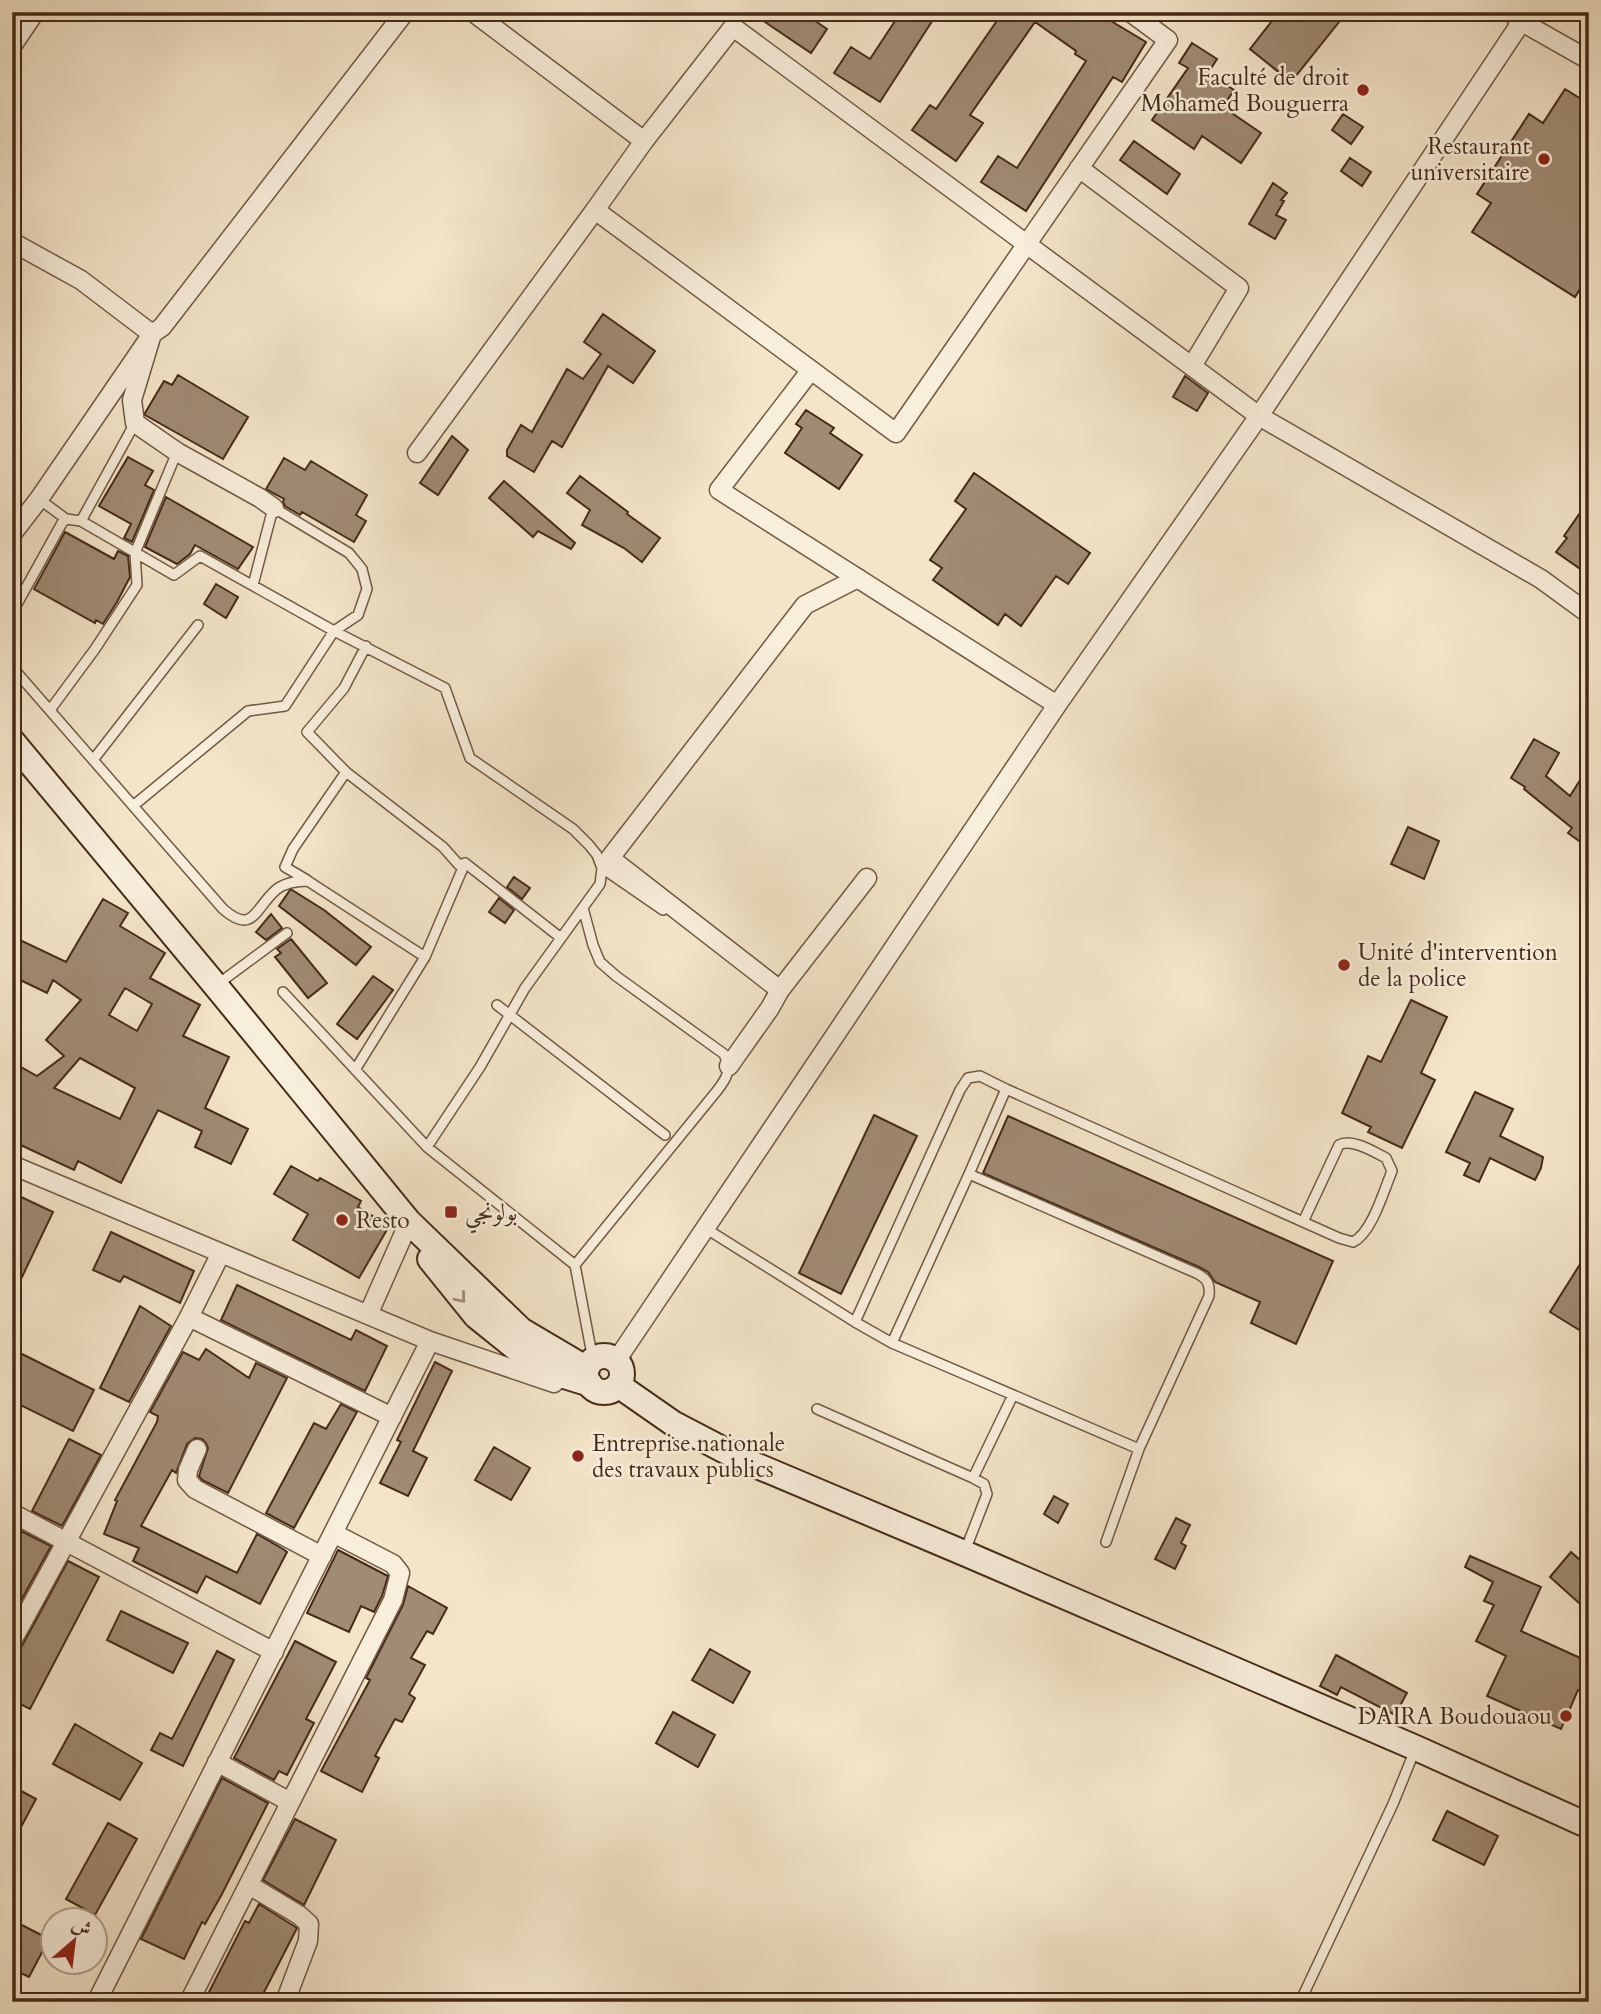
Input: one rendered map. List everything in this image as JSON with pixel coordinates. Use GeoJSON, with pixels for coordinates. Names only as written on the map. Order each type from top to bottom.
{"type":"FeatureCollection","features":[{"type":"Feature","properties":{"kind":"main road"},"geometry":{"type":"LineString","coordinates":[[12,741],[409,1222],[522,1330],[600,1375],[674,1424],[741,1459],[1416,1748],[1589,1826]]}},
{"type":"Feature","properties":{"kind":"street"},"geometry":{"type":"LineString","coordinates":[[12,46],[35,12]]}},
{"type":"Feature","properties":{"kind":"street"},"geometry":{"type":"LineString","coordinates":[[12,534],[152,334],[162,327],[405,12]]}},
{"type":"Feature","properties":{"kind":"street"},"geometry":{"type":"LineString","coordinates":[[473,12],[644,141]]}},
{"type":"Feature","properties":{"kind":"street"},"geometry":{"type":"LineString","coordinates":[[595,210],[896,433],[1168,40],[1130,12]]}},
{"type":"Feature","properties":{"kind":"street"},"geometry":{"type":"LineString","coordinates":[[12,1165],[430,1341],[551,1383],[600,1375],[705,1228],[1057,705],[1259,416],[1520,15],[1589,60]]}},
{"type":"Feature","properties":{"kind":"street"},"geometry":{"type":"LineString","coordinates":[[417,453],[644,141],[739,20],[1027,243],[1259,416],[1541,579],[1589,614]]}},
{"type":"Feature","properties":{"kind":"street"},"geometry":{"type":"LineString","coordinates":[[1079,168],[1239,288],[1192,366]]}},
{"type":"Feature","properties":{"kind":"street"},"geometry":{"type":"LineString","coordinates":[[12,242],[81,280],[152,334]]}},
{"type":"Feature","properties":{"kind":"street"},"geometry":{"type":"LineString","coordinates":[[152,334],[132,400],[135,424],[274,509]]}},
{"type":"Feature","properties":{"kind":"street"},"geometry":{"type":"LineString","coordinates":[[811,370],[719,490],[1057,705]]}},
{"type":"Feature","properties":{"kind":"street"},"geometry":{"type":"LineString","coordinates":[[780,990],[610,858],[805,605],[858,579]]}},
{"type":"Feature","properties":{"kind":"street"},"geometry":{"type":"LineString","coordinates":[[729,1066],[780,990],[867,878]]}},
{"type":"Feature","properties":{"kind":"street"},"geometry":{"type":"LineString","coordinates":[[368,1315],[409,1222]]}},
{"type":"Feature","properties":{"kind":"street"},"geometry":{"type":"LineString","coordinates":[[12,1641],[189,1317],[221,1253]]}},
{"type":"Feature","properties":{"kind":"street"},"geometry":{"type":"LineString","coordinates":[[189,1317],[392,1417]]}},
{"type":"Feature","properties":{"kind":"street"},"geometry":{"type":"LineString","coordinates":[[108,2002],[99,1997],[430,1341]]}},
{"type":"Feature","properties":{"kind":"street"},"geometry":{"type":"LineString","coordinates":[[197,1449],[188,1470],[187,1480],[195,1489],[322,1556]]}},
{"type":"Feature","properties":{"kind":"street"},"geometry":{"type":"LineString","coordinates":[[12,1513],[274,1652]]}},
{"type":"Feature","properties":{"kind":"street"},"geometry":{"type":"LineString","coordinates":[[189,2002],[393,1600],[400,1573],[393,1564],[333,1533]]}},
{"type":"Feature","properties":{"kind":"street"},"geometry":{"type":"LineString","coordinates":[[218,1762],[290,1802]]}},
{"type":"Feature","properties":{"kind":"street"},"geometry":{"type":"LineString","coordinates":[[249,1885],[309,1924],[308,1941],[285,2002]]}},
{"type":"Feature","properties":{"kind":"lane"},"geometry":{"type":"LineString","coordinates":[[81,521],[135,424]]}},
{"type":"Feature","properties":{"kind":"lane"},"geometry":{"type":"LineString","coordinates":[[50,710],[137,585],[135,553],[177,452]]}},
{"type":"Feature","properties":{"kind":"lane"},"geometry":{"type":"LineString","coordinates":[[38,499],[66,519],[81,521],[174,575],[200,556],[334,631],[445,688],[470,758],[573,830],[597,855],[602,868],[600,884],[525,988],[480,1067],[427,1147]]}},
{"type":"Feature","properties":{"kind":"lane"},"geometry":{"type":"LineString","coordinates":[[133,806],[248,711],[285,706],[334,631],[358,615],[367,589],[362,569],[349,554],[274,509],[253,585]]}},
{"type":"Feature","properties":{"kind":"lane"},"geometry":{"type":"LineString","coordinates":[[12,613],[66,519]]}},
{"type":"Feature","properties":{"kind":"lane"},"geometry":{"type":"LineString","coordinates":[[93,760],[198,625]]}},
{"type":"Feature","properties":{"kind":"lane"},"geometry":{"type":"LineString","coordinates":[[366,646],[344,688],[307,732],[346,772],[443,847],[459,864],[465,863],[561,938]]}},
{"type":"Feature","properties":{"kind":"lane"},"geometry":{"type":"LineString","coordinates":[[12,667],[233,918],[244,921],[253,918],[277,889],[293,881],[308,881]]}},
{"type":"Feature","properties":{"kind":"lane"},"geometry":{"type":"LineString","coordinates":[[346,772],[293,849],[285,867],[425,957]]}},
{"type":"Feature","properties":{"kind":"lane"},"geometry":{"type":"LineString","coordinates":[[355,1070],[425,957],[465,863]]}},
{"type":"Feature","properties":{"kind":"lane"},"geometry":{"type":"LineString","coordinates":[[602,868],[780,990]]}},
{"type":"Feature","properties":{"kind":"lane"},"geometry":{"type":"LineString","coordinates":[[575,1265],[716,1092],[726,1079],[729,1066],[724,1054],[600,962],[583,908]]}},
{"type":"Feature","properties":{"kind":"lane"},"geometry":{"type":"LineString","coordinates":[[216,986],[287,933]]}},
{"type":"Feature","properties":{"kind":"lane"},"geometry":{"type":"LineString","coordinates":[[283,992],[427,1147],[575,1265],[600,1375]]}},
{"type":"Feature","properties":{"kind":"lane"},"geometry":{"type":"LineString","coordinates":[[497,1005],[665,1135]]}},
{"type":"Feature","properties":{"kind":"lane"},"geometry":{"type":"LineString","coordinates":[[855,1322],[960,1090],[968,1078],[980,1076],[1303,1222],[1353,1242],[1360,1239],[1368,1228],[1392,1171],[1387,1158],[1350,1142],[1339,1145],[1303,1222]]}},
{"type":"Feature","properties":{"kind":"lane"},"geometry":{"type":"LineString","coordinates":[[892,1343],[1006,1089]]}},
{"type":"Feature","properties":{"kind":"lane"},"geometry":{"type":"LineString","coordinates":[[970,1174],[1196,1273],[1210,1285],[1209,1296],[1139,1449],[1106,1542]]}},
{"type":"Feature","properties":{"kind":"lane"},"geometry":{"type":"LineString","coordinates":[[705,1228],[892,1343],[1139,1449]]}},
{"type":"Feature","properties":{"kind":"lane"},"geometry":{"type":"LineString","coordinates":[[973,1478],[1013,1395]]}},
{"type":"Feature","properties":{"kind":"lane"},"geometry":{"type":"LineString","coordinates":[[817,1409],[984,1484],[987,1494],[964,1553]]}},
{"type":"Feature","properties":{"kind":"lane"},"geometry":{"type":"LineString","coordinates":[[1300,2002],[1393,1804],[1416,1748]]}},
{"type":"Feature","properties":{"kind":"building"},"geometry":{"type":"Polygon","coordinates":[[[772,12],[802,12],[827,29],[811,53],[765,22],[772,12]]]}},
{"type":"Feature","properties":{"kind":"building"},"geometry":{"type":"Polygon","coordinates":[[[901,12],[938,12],[880,102],[834,73],[851,47],[870,59],[901,12]]]}},
{"type":"Feature","properties":{"kind":"building"},"geometry":{"type":"Polygon","coordinates":[[[1003,12],[1096,12],[1146,42],[1122,82],[1113,77],[1026,211],[981,182],[998,156],[1017,168],[1086,61],[1075,54],[1076,51],[1035,22],[970,115],[983,123],[956,161],[912,130],[930,105],[936,109],[1003,12]]]}},
{"type":"Feature","properties":{"kind":"building"},"geometry":{"type":"Polygon","coordinates":[[[1279,12],[1347,12],[1291,82],[1250,49],[1279,12]]]}},
{"type":"Feature","properties":{"kind":"building"},"geometry":{"type":"Polygon","coordinates":[[[1192,43],[1217,59],[1208,73],[1234,90],[1223,107],[1261,133],[1241,163],[1202,136],[1194,149],[1152,120],[1188,68],[1179,63],[1192,43]]]}},
{"type":"Feature","properties":{"kind":"building","name":"Restaurant universitaire"},"geometry":{"type":"Polygon","coordinates":[[[1565,89],[1589,104],[1589,275],[1575,297],[1472,232],[1491,203],[1477,194],[1529,114],[1543,123],[1565,89]]]}},
{"type":"Feature","properties":{"kind":"building"},"geometry":{"type":"Polygon","coordinates":[[[1343,114],[1363,127],[1351,144],[1332,130],[1343,114]]]}},
{"type":"Feature","properties":{"kind":"building"},"geometry":{"type":"Polygon","coordinates":[[[1134,141],[1180,174],[1167,194],[1120,160],[1134,141]]]}},
{"type":"Feature","properties":{"kind":"building"},"geometry":{"type":"Polygon","coordinates":[[[1350,158],[1371,172],[1362,186],[1341,171],[1350,158]]]}},
{"type":"Feature","properties":{"kind":"building"},"geometry":{"type":"Polygon","coordinates":[[[1273,183],[1287,193],[1281,200],[1284,201],[1276,215],[1286,220],[1275,239],[1249,224],[1273,183]]]}},
{"type":"Feature","properties":{"kind":"building"},"geometry":{"type":"Polygon","coordinates":[[[603,314],[655,351],[633,383],[608,366],[562,447],[552,441],[534,472],[507,456],[507,450],[521,425],[532,432],[567,369],[583,379],[601,354],[584,342],[603,314]]]}},
{"type":"Feature","properties":{"kind":"building"},"geometry":{"type":"Polygon","coordinates":[[[178,375],[248,417],[223,459],[145,415],[164,381],[172,385],[178,375]]]}},
{"type":"Feature","properties":{"kind":"building"},"geometry":{"type":"Polygon","coordinates":[[[1185,376],[1208,393],[1197,411],[1173,397],[1185,376]]]}},
{"type":"Feature","properties":{"kind":"building"},"geometry":{"type":"Polygon","coordinates":[[[806,410],[834,428],[830,433],[862,455],[839,489],[785,453],[802,428],[796,424],[806,410]]]}},
{"type":"Feature","properties":{"kind":"building"},"geometry":{"type":"Polygon","coordinates":[[[452,436],[468,450],[438,495],[420,483],[452,436]]]}},
{"type":"Feature","properties":{"kind":"building"},"geometry":{"type":"Polygon","coordinates":[[[128,457],[153,471],[145,485],[154,490],[132,542],[124,538],[131,524],[99,506],[128,457]]]}},
{"type":"Feature","properties":{"kind":"building"},"geometry":{"type":"Polygon","coordinates":[[[284,458],[305,470],[311,461],[367,495],[356,515],[366,521],[354,542],[302,512],[300,515],[285,506],[284,499],[266,489],[284,458]]]}},
{"type":"Feature","properties":{"kind":"building"},"geometry":{"type":"Polygon","coordinates":[[[974,473],[1090,553],[1068,584],[1056,576],[1021,626],[1005,614],[998,625],[933,580],[942,568],[930,560],[966,509],[955,501],[974,473]]]}},
{"type":"Feature","properties":{"kind":"building"},"geometry":{"type":"Polygon","coordinates":[[[580,476],[660,538],[642,562],[624,548],[582,525],[590,510],[567,493],[580,476]]]}},
{"type":"Feature","properties":{"kind":"building"},"geometry":{"type":"Polygon","coordinates":[[[504,481],[575,543],[571,549],[538,531],[533,537],[489,498],[504,481]]]}},
{"type":"Feature","properties":{"kind":"building"},"geometry":{"type":"Polygon","coordinates":[[[166,497],[253,547],[238,569],[195,545],[190,554],[177,564],[145,547],[166,497]]]}},
{"type":"Feature","properties":{"kind":"building"},"geometry":{"type":"Polygon","coordinates":[[[1589,500],[1589,575],[1556,552],[1589,500]]]}},
{"type":"Feature","properties":{"kind":"building"},"geometry":{"type":"Polygon","coordinates":[[[65,532],[114,559],[118,551],[128,556],[130,577],[103,624],[96,620],[95,623],[34,589],[65,532]]]}},
{"type":"Feature","properties":{"kind":"building"},"geometry":{"type":"Polygon","coordinates":[[[216,584],[238,597],[226,618],[204,604],[216,584]]]}},
{"type":"Feature","properties":{"kind":"building"},"geometry":{"type":"Polygon","coordinates":[[[1534,739],[1559,753],[1546,776],[1570,796],[1589,766],[1589,848],[1568,833],[1572,828],[1511,778],[1534,739]]]}},
{"type":"Feature","properties":{"kind":"building"},"geometry":{"type":"Polygon","coordinates":[[[1408,827],[1439,841],[1424,879],[1391,864],[1408,827]]]}},
{"type":"Feature","properties":{"kind":"building"},"geometry":{"type":"Polygon","coordinates":[[[514,877],[530,888],[522,899],[507,887],[514,877]]]}},
{"type":"Feature","properties":{"kind":"building"},"geometry":{"type":"Polygon","coordinates":[[[290,890],[324,910],[371,947],[356,965],[279,906],[290,890]]]}},
{"type":"Feature","properties":{"kind":"building"},"geometry":{"type":"Polygon","coordinates":[[[499,898],[514,910],[505,923],[489,912],[499,898]]]}},
{"type":"Feature","properties":{"kind":"building"},"geometry":{"type":"Polygon","coordinates":[[[103,899],[128,913],[120,926],[165,953],[150,978],[200,1005],[183,1036],[229,1057],[205,1108],[248,1129],[231,1164],[195,1147],[202,1131],[158,1110],[121,1183],[78,1161],[74,1170],[12,1141],[12,1104],[20,1087],[12,1081],[21,1067],[37,1076],[64,1056],[46,1040],[81,1000],[53,980],[47,993],[12,976],[12,951],[18,939],[66,962],[103,899]],[[125,988],[109,1015],[137,1031],[152,1004],[125,988]],[[80,1058],[54,1088],[120,1119],[135,1088],[80,1058]]]}},
{"type":"Feature","properties":{"kind":"building"},"geometry":{"type":"Polygon","coordinates":[[[271,914],[282,928],[266,940],[256,932],[271,914]]]}},
{"type":"Feature","properties":{"kind":"building"},"geometry":{"type":"Polygon","coordinates":[[[291,939],[327,983],[308,998],[275,957],[281,953],[277,949],[291,939]]]}},
{"type":"Feature","properties":{"kind":"building"},"geometry":{"type":"Polygon","coordinates":[[[373,976],[393,990],[357,1039],[337,1024],[373,976]]]}},
{"type":"Feature","properties":{"kind":"building"},"geometry":{"type":"Polygon","coordinates":[[[1411,1000],[1447,1017],[1421,1073],[1435,1080],[1402,1148],[1368,1132],[1371,1127],[1342,1113],[1368,1056],[1381,1062],[1411,1000]]]}},
{"type":"Feature","properties":{"kind":"building"},"geometry":{"type":"Polygon","coordinates":[[[1475,1092],[1513,1109],[1500,1136],[1543,1157],[1535,1180],[1490,1158],[1479,1182],[1464,1175],[1470,1163],[1446,1152],[1475,1092]]]}},
{"type":"Feature","properties":{"kind":"building"},"geometry":{"type":"Polygon","coordinates":[[[874,1115],[917,1136],[841,1294],[799,1273],[874,1115]]]}},
{"type":"Feature","properties":{"kind":"building"},"geometry":{"type":"Polygon","coordinates":[[[1008,1116],[1333,1261],[1296,1344],[1251,1323],[1260,1302],[1215,1282],[1208,1272],[1199,1267],[983,1173],[1008,1116]]]}},
{"type":"Feature","properties":{"kind":"building","name":"Resto"},"geometry":{"type":"Polygon","coordinates":[[[291,1166],[318,1181],[320,1178],[361,1201],[358,1207],[389,1226],[359,1278],[293,1240],[308,1214],[274,1194],[291,1166]]]}},
{"type":"Feature","properties":{"kind":"building"},"geometry":{"type":"Polygon","coordinates":[[[19,1196],[53,1212],[12,1298],[12,1209],[19,1196]]]}},
{"type":"Feature","properties":{"kind":"building"},"geometry":{"type":"Polygon","coordinates":[[[111,1232],[194,1271],[180,1303],[124,1276],[120,1282],[93,1270],[111,1232]]]}},
{"type":"Feature","properties":{"kind":"building"},"geometry":{"type":"Polygon","coordinates":[[[1589,1250],[1589,1336],[1550,1312],[1589,1250]]]}},
{"type":"Feature","properties":{"kind":"building"},"geometry":{"type":"Polygon","coordinates":[[[237,1285],[351,1340],[356,1330],[387,1346],[365,1391],[221,1320],[237,1285]]]}},
{"type":"Feature","properties":{"kind":"building"},"geometry":{"type":"Polygon","coordinates":[[[140,1306],[171,1326],[129,1402],[100,1388],[140,1306]]]}},
{"type":"Feature","properties":{"kind":"building"},"geometry":{"type":"Polygon","coordinates":[[[12,1349],[94,1390],[73,1431],[12,1401],[12,1349]]]}},
{"type":"Feature","properties":{"kind":"building"},"geometry":{"type":"Polygon","coordinates":[[[206,1349],[249,1378],[256,1363],[287,1378],[228,1493],[199,1476],[208,1448],[202,1439],[195,1438],[187,1444],[176,1473],[172,1470],[141,1526],[237,1573],[257,1534],[283,1549],[287,1552],[260,1604],[206,1576],[197,1593],[133,1561],[139,1548],[104,1534],[117,1501],[115,1500],[157,1422],[158,1416],[150,1412],[183,1352],[199,1360],[206,1349]]]}},
{"type":"Feature","properties":{"kind":"building"},"geometry":{"type":"Polygon","coordinates":[[[435,1362],[452,1371],[413,1451],[427,1458],[408,1496],[380,1483],[401,1442],[397,1440],[435,1362]]]}},
{"type":"Feature","properties":{"kind":"building"},"geometry":{"type":"Polygon","coordinates":[[[341,1404],[357,1412],[294,1528],[266,1513],[314,1423],[326,1429],[341,1404]]]}},
{"type":"Feature","properties":{"kind":"building"},"geometry":{"type":"Polygon","coordinates":[[[69,1439],[101,1455],[62,1526],[32,1511],[69,1439]]]}},
{"type":"Feature","properties":{"kind":"building"},"geometry":{"type":"Polygon","coordinates":[[[494,1447],[530,1468],[511,1500],[475,1480],[494,1447]]]}},
{"type":"Feature","properties":{"kind":"building"},"geometry":{"type":"Polygon","coordinates":[[[1054,1496],[1068,1504],[1058,1523],[1044,1514],[1054,1496]]]}},
{"type":"Feature","properties":{"kind":"building"},"geometry":{"type":"Polygon","coordinates":[[[1176,1518],[1190,1525],[1181,1543],[1186,1546],[1175,1569],[1155,1559],[1176,1518]]]}},
{"type":"Feature","properties":{"kind":"building"},"geometry":{"type":"Polygon","coordinates":[[[21,1531],[51,1546],[12,1617],[12,1541],[17,1532],[20,1534],[21,1531]]]}},
{"type":"Feature","properties":{"kind":"building"},"geometry":{"type":"Polygon","coordinates":[[[338,1550],[388,1576],[374,1612],[361,1606],[349,1632],[307,1613],[338,1550]]]}},
{"type":"Feature","properties":{"kind":"building"},"geometry":{"type":"Polygon","coordinates":[[[1571,1552],[1589,1568],[1589,1612],[1550,1577],[1571,1552]]]}},
{"type":"Feature","properties":{"kind":"building"},"geometry":{"type":"Polygon","coordinates":[[[1470,1556],[1541,1587],[1521,1631],[1589,1662],[1589,1695],[1578,1690],[1561,1729],[1487,1696],[1506,1656],[1476,1641],[1494,1605],[1484,1601],[1493,1582],[1465,1567],[1470,1556]]]}},
{"type":"Feature","properties":{"kind":"building"},"geometry":{"type":"Polygon","coordinates":[[[68,1561],[99,1577],[30,1709],[12,1700],[12,1652],[22,1646],[68,1561]]]}},
{"type":"Feature","properties":{"kind":"building"},"geometry":{"type":"Polygon","coordinates":[[[408,1586],[447,1608],[433,1634],[427,1631],[411,1658],[425,1665],[409,1694],[415,1698],[402,1722],[395,1719],[375,1756],[379,1758],[362,1792],[321,1771],[370,1680],[366,1678],[403,1605],[408,1586]]]}},
{"type":"Feature","properties":{"kind":"building"},"geometry":{"type":"Polygon","coordinates":[[[121,1611],[188,1643],[173,1673],[107,1640],[121,1611]]]}},
{"type":"Feature","properties":{"kind":"building"},"geometry":{"type":"Polygon","coordinates":[[[295,1641],[336,1662],[306,1719],[314,1723],[287,1775],[279,1771],[274,1780],[234,1758],[295,1641]]]}},
{"type":"Feature","properties":{"kind":"building"},"geometry":{"type":"Polygon","coordinates":[[[710,1649],[750,1672],[733,1703],[692,1680],[710,1649]]]}},
{"type":"Feature","properties":{"kind":"building"},"geometry":{"type":"Polygon","coordinates":[[[217,1651],[234,1660],[183,1766],[151,1750],[160,1733],[172,1739],[217,1651]]]}},
{"type":"Feature","properties":{"kind":"building"},"geometry":{"type":"Polygon","coordinates":[[[1336,1655],[1407,1693],[1395,1715],[1341,1687],[1337,1695],[1320,1686],[1336,1655]]]}},
{"type":"Feature","properties":{"kind":"building"},"geometry":{"type":"Polygon","coordinates":[[[673,1712],[715,1735],[698,1767],[656,1743],[673,1712]]]}},
{"type":"Feature","properties":{"kind":"building"},"geometry":{"type":"Polygon","coordinates":[[[75,1724],[142,1763],[120,1800],[53,1764],[75,1724]]]}},
{"type":"Feature","properties":{"kind":"building"},"geometry":{"type":"Polygon","coordinates":[[[222,1778],[268,1803],[222,1894],[205,1924],[202,1922],[184,1959],[141,1939],[222,1778]]]}},
{"type":"Feature","properties":{"kind":"building"},"geometry":{"type":"Polygon","coordinates":[[[12,1786],[36,1799],[12,1844],[12,1786]]]}},
{"type":"Feature","properties":{"kind":"building"},"geometry":{"type":"Polygon","coordinates":[[[1447,1811],[1498,1836],[1484,1865],[1433,1840],[1447,1811]]]}},
{"type":"Feature","properties":{"kind":"building"},"geometry":{"type":"Polygon","coordinates":[[[295,1819],[336,1840],[304,1905],[263,1880],[295,1819]]]}},
{"type":"Feature","properties":{"kind":"building"},"geometry":{"type":"Polygon","coordinates":[[[108,1823],[137,1839],[100,1906],[79,1906],[66,1899],[108,1823]]]}},
{"type":"Feature","properties":{"kind":"building"},"geometry":{"type":"Polygon","coordinates":[[[259,1904],[297,1928],[259,2002],[204,2002],[245,1921],[249,1923],[259,1904]]]}},
{"type":"Feature","properties":{"kind":"building"},"geometry":{"type":"Polygon","coordinates":[[[12,1920],[38,1933],[38,1960],[29,1977],[12,1969],[12,1920]]]}},
{"type":"Feature","properties":{"kind":"place","name":"Faculté de droit Mohamed Bouguerra"},"geometry":{"type":"Point","coordinates":[1363,90]}},
{"type":"Feature","properties":{"kind":"place","name":"Restaurant universitaire"},"geometry":{"type":"Point","coordinates":[1544,159]}},
{"type":"Feature","properties":{"kind":"place","name":"Unité d'intervention de la police"},"geometry":{"type":"Point","coordinates":[1344,965]}},
{"type":"Feature","properties":{"kind":"place","name":"بولونجي"},"geometry":{"type":"Point","coordinates":[451,1212]}},
{"type":"Feature","properties":{"kind":"place","name":"Resto"},"geometry":{"type":"Point","coordinates":[342,1220]}},
{"type":"Feature","properties":{"kind":"place","name":"Entreprise nationale des travaux publics"},"geometry":{"type":"Point","coordinates":[578,1456]}},
{"type":"Feature","properties":{"kind":"place","name":"DAIRA Boudouaou"},"geometry":{"type":"Point","coordinates":[1566,1716]}}]}
